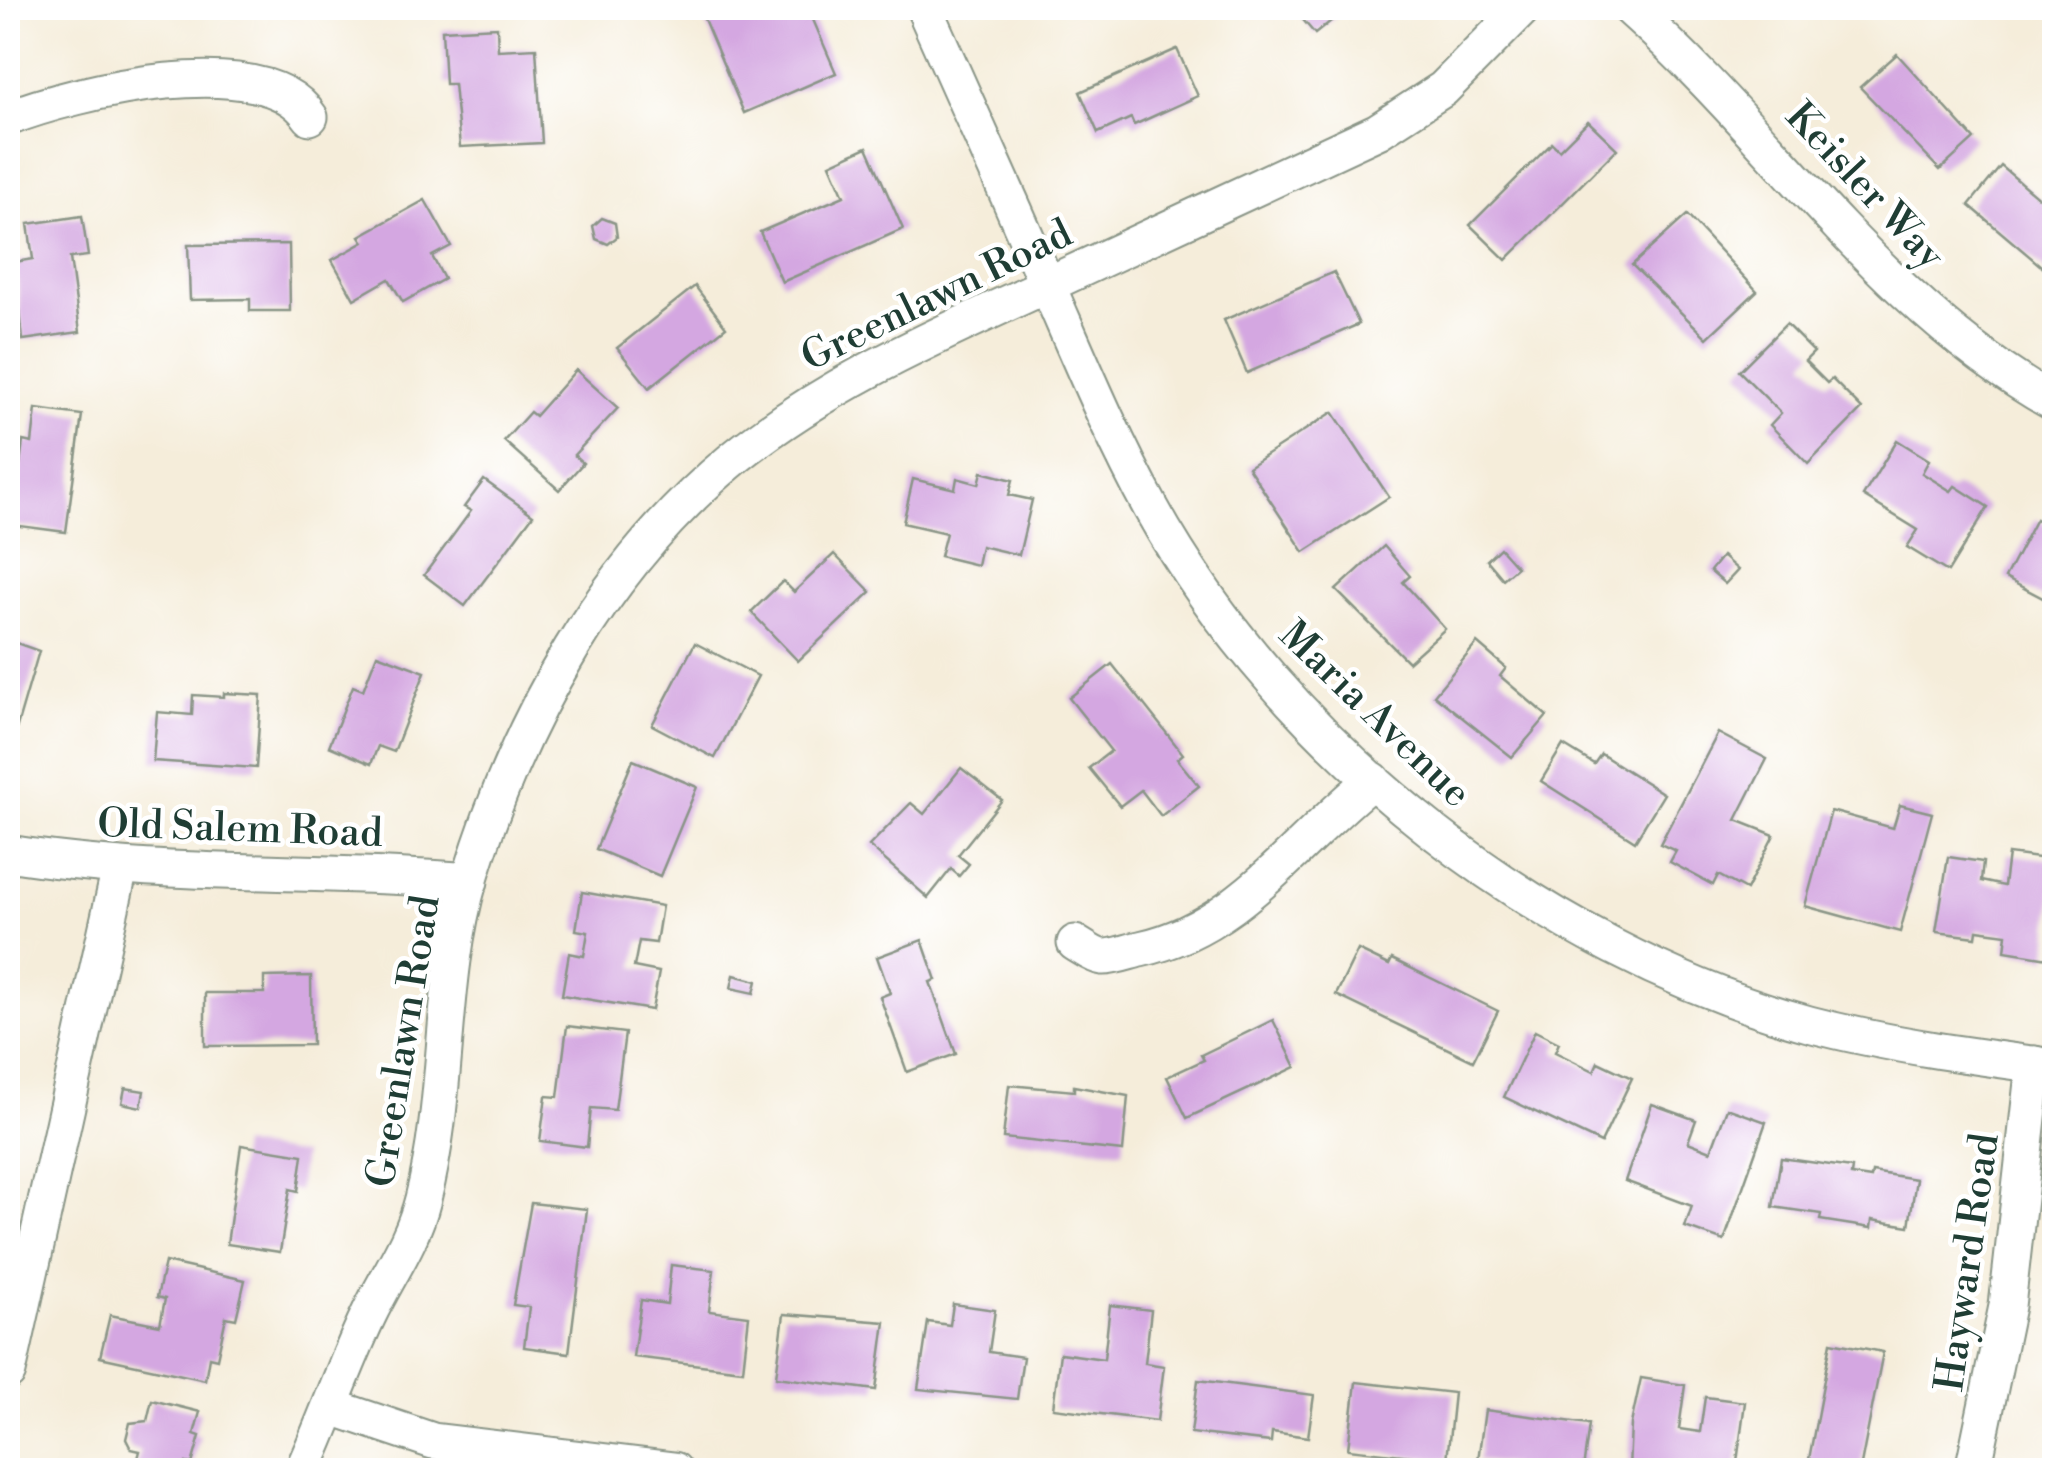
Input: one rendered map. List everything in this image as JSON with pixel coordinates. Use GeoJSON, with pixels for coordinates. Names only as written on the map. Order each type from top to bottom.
{"type":"FeatureCollection","features":[{"type":"Feature","properties":{"kind":"street","name":"Maria Avenue"},"geometry":{"type":"LineString","coordinates":[[924,8],[1151,509],[1214,608],[1275,685],[1373,780],[1487,872],[1590,934],[1715,992],[1808,1023],[1902,1045],[2044,1065]]}},
{"type":"Feature","properties":{"kind":"street","name":"Greenlawn Road"},"geometry":{"type":"LineString","coordinates":[[303,1470],[368,1314],[406,1252],[423,1200],[456,932],[470,881],[533,716],[590,620],[660,531],[731,461],[800,410],[892,356],[1378,131],[1442,88],[1523,8]]}},
{"type":"Feature","properties":{"kind":"street","name":"Keisler Way"},"geometry":{"type":"LineString","coordinates":[[1630,8],[1726,100],[1864,252],[1933,317],[2054,404]]}},
{"type":"Feature","properties":{"kind":"street"},"geometry":{"type":"LineString","coordinates":[[8,118],[112,88],[180,79],[270,89],[300,100],[310,118]]}},
{"type":"Feature","properties":{"kind":"street"},"geometry":{"type":"LineString","coordinates":[[1075,943],[1102,957],[1176,941],[1215,919],[1274,874],[1334,810],[1373,780]]}},
{"type":"Feature","properties":{"kind":"street","name":"Old Salem Road"},"geometry":{"type":"LineString","coordinates":[[8,853],[120,868],[381,873],[470,881]]}},
{"type":"Feature","properties":{"kind":"street"},"geometry":{"type":"LineString","coordinates":[[8,1372],[120,868]]}},
{"type":"Feature","properties":{"kind":"street","name":"Hayward Road"},"geometry":{"type":"LineString","coordinates":[[1973,1470],[2007,1306],[2044,1065]]}},
{"type":"Feature","properties":{"kind":"street"},"geometry":{"type":"LineString","coordinates":[[332,1406],[433,1440],[674,1470]]}},
{"type":"Feature","properties":{"kind":"building"},"geometry":{"type":"Polygon","coordinates":[[[722,8],[808,8],[836,73],[744,113],[704,19],[722,8]]]}},
{"type":"Feature","properties":{"kind":"building"},"geometry":{"type":"Polygon","coordinates":[[[1293,8],[1347,8],[1315,34],[1293,8]]]}},
{"type":"Feature","properties":{"kind":"building"},"geometry":{"type":"Polygon","coordinates":[[[497,27],[498,50],[536,48],[542,143],[460,147],[454,84],[445,84],[442,30],[497,27]]]}},
{"type":"Feature","properties":{"kind":"building"},"geometry":{"type":"Polygon","coordinates":[[[1177,49],[1198,96],[1134,125],[1131,118],[1098,133],[1080,92],[1177,49]]]}},
{"type":"Feature","properties":{"kind":"building"},"geometry":{"type":"Polygon","coordinates":[[[1897,54],[1974,139],[1940,170],[1860,87],[1897,54]]]}},
{"type":"Feature","properties":{"kind":"building"},"geometry":{"type":"Polygon","coordinates":[[[1588,121],[1617,149],[1506,260],[1470,225],[1552,143],[1559,150],[1588,121]]]}},
{"type":"Feature","properties":{"kind":"building"},"geometry":{"type":"Polygon","coordinates":[[[867,147],[903,229],[782,282],[760,232],[844,196],[830,164],[867,147]]]}},
{"type":"Feature","properties":{"kind":"building"},"geometry":{"type":"Polygon","coordinates":[[[2001,166],[2054,211],[2054,277],[1969,205],[2001,166]]]}},
{"type":"Feature","properties":{"kind":"building"},"geometry":{"type":"Polygon","coordinates":[[[425,200],[451,246],[432,256],[444,279],[403,302],[389,279],[354,299],[332,260],[364,242],[360,236],[425,200]]]}},
{"type":"Feature","properties":{"kind":"building"},"geometry":{"type":"Polygon","coordinates":[[[1687,215],[1757,291],[1707,338],[1632,265],[1687,215]]]}},
{"type":"Feature","properties":{"kind":"building"},"geometry":{"type":"Polygon","coordinates":[[[82,216],[88,256],[70,258],[80,332],[23,340],[15,262],[33,259],[28,224],[82,216]]]}},
{"type":"Feature","properties":{"kind":"building"},"geometry":{"type":"Polygon","coordinates":[[[602,218],[615,223],[617,237],[608,244],[596,239],[593,226],[602,218]]]}},
{"type":"Feature","properties":{"kind":"building"},"geometry":{"type":"Polygon","coordinates":[[[289,244],[290,311],[250,311],[250,299],[190,300],[188,245],[289,244]]]}},
{"type":"Feature","properties":{"kind":"building"},"geometry":{"type":"Polygon","coordinates":[[[1334,272],[1359,324],[1247,373],[1224,320],[1334,272]]]}},
{"type":"Feature","properties":{"kind":"building"},"geometry":{"type":"Polygon","coordinates":[[[695,286],[726,327],[649,388],[617,348],[695,286]]]}},
{"type":"Feature","properties":{"kind":"building"},"geometry":{"type":"Polygon","coordinates":[[[1786,324],[1814,352],[1805,361],[1827,383],[1832,379],[1862,409],[1808,464],[1770,425],[1781,413],[1739,371],[1786,324]]]}},
{"type":"Feature","properties":{"kind":"building"},"geometry":{"type":"Polygon","coordinates":[[[576,370],[618,408],[574,455],[583,463],[559,490],[504,441],[530,412],[535,416],[576,370]]]}},
{"type":"Feature","properties":{"kind":"building"},"geometry":{"type":"Polygon","coordinates":[[[36,409],[82,415],[66,532],[12,525],[23,441],[32,443],[36,409]]]}},
{"type":"Feature","properties":{"kind":"building"},"geometry":{"type":"Polygon","coordinates":[[[1333,412],[1389,497],[1304,552],[1248,467],[1333,412]]]}},
{"type":"Feature","properties":{"kind":"building"},"geometry":{"type":"Polygon","coordinates":[[[1897,440],[1929,460],[1922,473],[1951,491],[1955,486],[1988,507],[1948,572],[1907,547],[1918,530],[1863,496],[1897,440]]]}},
{"type":"Feature","properties":{"kind":"building"},"geometry":{"type":"Polygon","coordinates":[[[982,472],[1013,480],[1009,495],[1032,500],[1019,555],[981,546],[977,565],[940,556],[946,533],[903,523],[913,479],[955,489],[957,478],[979,484],[982,472]]]}},
{"type":"Feature","properties":{"kind":"building"},"geometry":{"type":"Polygon","coordinates":[[[484,480],[533,515],[465,606],[424,575],[471,511],[464,507],[484,480]]]}},
{"type":"Feature","properties":{"kind":"building"},"geometry":{"type":"Polygon","coordinates":[[[2036,519],[2054,529],[2054,604],[2005,578],[2036,519]]]}},
{"type":"Feature","properties":{"kind":"building"},"geometry":{"type":"Polygon","coordinates":[[[1384,546],[1410,576],[1403,582],[1445,629],[1408,662],[1336,590],[1384,546]]]}},
{"type":"Feature","properties":{"kind":"building"},"geometry":{"type":"Polygon","coordinates":[[[1500,548],[1517,567],[1503,579],[1487,560],[1500,548]]]}},
{"type":"Feature","properties":{"kind":"building"},"geometry":{"type":"Polygon","coordinates":[[[834,554],[871,592],[798,661],[751,612],[783,581],[794,592],[834,554]]]}},
{"type":"Feature","properties":{"kind":"building"},"geometry":{"type":"Polygon","coordinates":[[[1722,556],[1738,570],[1725,584],[1710,571],[1722,556]]]}},
{"type":"Feature","properties":{"kind":"building"},"geometry":{"type":"Polygon","coordinates":[[[8,640],[39,651],[11,747],[8,746],[8,640]]]}},
{"type":"Feature","properties":{"kind":"building"},"geometry":{"type":"Polygon","coordinates":[[[695,643],[758,676],[715,758],[652,725],[695,643]]]}},
{"type":"Feature","properties":{"kind":"building"},"geometry":{"type":"Polygon","coordinates":[[[1477,643],[1506,668],[1500,676],[1547,716],[1512,757],[1434,695],[1477,643]]]}},
{"type":"Feature","properties":{"kind":"building"},"geometry":{"type":"Polygon","coordinates":[[[377,654],[425,672],[394,752],[378,746],[371,764],[329,746],[353,686],[363,690],[377,654]]]}},
{"type":"Feature","properties":{"kind":"building"},"geometry":{"type":"Polygon","coordinates":[[[1112,664],[1183,754],[1177,759],[1199,786],[1161,816],[1141,790],[1120,806],[1089,768],[1111,751],[1069,698],[1112,664]]]}},
{"type":"Feature","properties":{"kind":"building"},"geometry":{"type":"Polygon","coordinates":[[[224,693],[261,695],[256,768],[153,761],[157,712],[192,715],[193,695],[224,697],[224,693]]]}},
{"type":"Feature","properties":{"kind":"building"},"geometry":{"type":"Polygon","coordinates":[[[1718,733],[1767,759],[1736,820],[1774,835],[1746,890],[1718,875],[1713,885],[1670,862],[1676,851],[1660,844],[1718,733]]]}},
{"type":"Feature","properties":{"kind":"building"},"geometry":{"type":"Polygon","coordinates":[[[1563,745],[1594,764],[1601,754],[1664,794],[1635,841],[1541,781],[1563,745]]]}},
{"type":"Feature","properties":{"kind":"building"},"geometry":{"type":"Polygon","coordinates":[[[633,760],[697,787],[660,876],[596,849],[633,760]]]}},
{"type":"Feature","properties":{"kind":"building"},"geometry":{"type":"Polygon","coordinates":[[[961,768],[1002,800],[958,855],[969,864],[959,876],[951,869],[928,898],[869,846],[911,803],[924,814],[961,768]]]}},
{"type":"Feature","properties":{"kind":"building"},"geometry":{"type":"Polygon","coordinates":[[[1900,805],[1932,813],[1900,932],[1805,906],[1831,811],[1893,828],[1900,805]]]}},
{"type":"Feature","properties":{"kind":"building"},"geometry":{"type":"Polygon","coordinates":[[[2008,854],[2054,860],[2048,958],[2005,951],[2007,934],[1977,930],[1976,937],[1936,932],[1948,857],[1983,862],[1981,881],[2004,886],[2008,854]]]}},
{"type":"Feature","properties":{"kind":"building"},"geometry":{"type":"Polygon","coordinates":[[[582,892],[662,906],[656,943],[639,941],[634,967],[659,972],[652,1010],[562,995],[569,953],[584,956],[588,932],[576,930],[582,892]]]}},
{"type":"Feature","properties":{"kind":"building"},"geometry":{"type":"Polygon","coordinates":[[[922,940],[936,980],[930,982],[956,1054],[907,1072],[880,997],[890,993],[877,957],[922,940]]]}},
{"type":"Feature","properties":{"kind":"building"},"geometry":{"type":"Polygon","coordinates":[[[1358,950],[1389,965],[1392,959],[1498,1011],[1473,1061],[1336,995],[1358,950]]]}},
{"type":"Feature","properties":{"kind":"building"},"geometry":{"type":"Polygon","coordinates":[[[734,975],[757,981],[754,993],[731,988],[734,975]]]}},
{"type":"Feature","properties":{"kind":"building"},"geometry":{"type":"Polygon","coordinates":[[[311,976],[312,1045],[205,1046],[205,993],[264,993],[264,977],[311,976]]]}},
{"type":"Feature","properties":{"kind":"building"},"geometry":{"type":"Polygon","coordinates":[[[1273,1020],[1296,1067],[1187,1118],[1167,1077],[1204,1060],[1201,1055],[1273,1020]]]}},
{"type":"Feature","properties":{"kind":"building"},"geometry":{"type":"Polygon","coordinates":[[[567,1026],[625,1033],[615,1110],[591,1108],[587,1147],[540,1141],[546,1096],[558,1097],[567,1026]]]}},
{"type":"Feature","properties":{"kind":"building"},"geometry":{"type":"Polygon","coordinates":[[[1535,1031],[1559,1043],[1555,1052],[1594,1071],[1598,1062],[1632,1078],[1601,1143],[1504,1097],[1535,1031]]]}},
{"type":"Feature","properties":{"kind":"building"},"geometry":{"type":"Polygon","coordinates":[[[1009,1085],[1074,1091],[1074,1086],[1128,1096],[1123,1151],[1003,1138],[1009,1085]]]}},
{"type":"Feature","properties":{"kind":"building"},"geometry":{"type":"Polygon","coordinates":[[[125,1088],[144,1091],[141,1107],[122,1103],[125,1088]]]}},
{"type":"Feature","properties":{"kind":"building"},"geometry":{"type":"Polygon","coordinates":[[[1652,1104],[1696,1120],[1688,1142],[1711,1151],[1727,1108],[1766,1122],[1724,1241],[1685,1227],[1692,1206],[1625,1181],[1652,1104]]]}},
{"type":"Feature","properties":{"kind":"building"},"geometry":{"type":"Polygon","coordinates":[[[241,1145],[303,1155],[298,1191],[290,1189],[280,1252],[227,1244],[241,1145]]]}},
{"type":"Feature","properties":{"kind":"building"},"geometry":{"type":"Polygon","coordinates":[[[1781,1158],[1852,1168],[1851,1175],[1871,1178],[1872,1172],[1916,1179],[1909,1226],[1872,1220],[1871,1228],[1820,1220],[1821,1214],[1773,1207],[1781,1158]]]}},
{"type":"Feature","properties":{"kind":"building"},"geometry":{"type":"Polygon","coordinates":[[[531,1203],[587,1209],[569,1353],[524,1347],[529,1307],[513,1305],[531,1203]]]}},
{"type":"Feature","properties":{"kind":"building"},"geometry":{"type":"Polygon","coordinates":[[[165,1262],[245,1280],[236,1319],[226,1317],[217,1359],[209,1357],[205,1380],[100,1357],[110,1315],[160,1325],[165,1299],[157,1297],[165,1262]]]}},
{"type":"Feature","properties":{"kind":"building"},"geometry":{"type":"Polygon","coordinates":[[[671,1265],[714,1270],[709,1311],[749,1316],[743,1370],[633,1357],[641,1300],[667,1304],[671,1265]]]}},
{"type":"Feature","properties":{"kind":"building"},"geometry":{"type":"Polygon","coordinates":[[[953,1304],[995,1310],[989,1352],[1023,1357],[1017,1399],[918,1389],[928,1322],[950,1325],[953,1304]]]}},
{"type":"Feature","properties":{"kind":"building"},"geometry":{"type":"Polygon","coordinates":[[[1110,1305],[1151,1310],[1145,1363],[1164,1366],[1157,1421],[1053,1408],[1060,1353],[1104,1359],[1110,1305]]]}},
{"type":"Feature","properties":{"kind":"building"},"geometry":{"type":"Polygon","coordinates":[[[784,1314],[885,1322],[876,1390],[776,1377],[784,1314]]]}},
{"type":"Feature","properties":{"kind":"building"},"geometry":{"type":"Polygon","coordinates":[[[1831,1342],[1883,1352],[1860,1470],[1807,1470],[1831,1342]]]}},
{"type":"Feature","properties":{"kind":"building"},"geometry":{"type":"Polygon","coordinates":[[[1641,1378],[1685,1385],[1679,1429],[1700,1432],[1705,1397],[1745,1402],[1736,1470],[1629,1470],[1631,1424],[1641,1378]]]}},
{"type":"Feature","properties":{"kind":"building"},"geometry":{"type":"Polygon","coordinates":[[[1198,1380],[1314,1395],[1308,1437],[1272,1432],[1271,1442],[1191,1433],[1198,1380]]]}},
{"type":"Feature","properties":{"kind":"building"},"geometry":{"type":"Polygon","coordinates":[[[1356,1382],[1454,1393],[1447,1460],[1348,1449],[1356,1382]]]}},
{"type":"Feature","properties":{"kind":"building"},"geometry":{"type":"Polygon","coordinates":[[[152,1400],[200,1412],[194,1434],[200,1436],[192,1464],[186,1463],[184,1470],[135,1470],[140,1451],[131,1449],[126,1439],[130,1423],[147,1421],[152,1400]]]}},
{"type":"Feature","properties":{"kind":"building"},"geometry":{"type":"Polygon","coordinates":[[[1485,1410],[1589,1424],[1583,1470],[1513,1470],[1514,1465],[1478,1460],[1485,1410]]]}}]}
